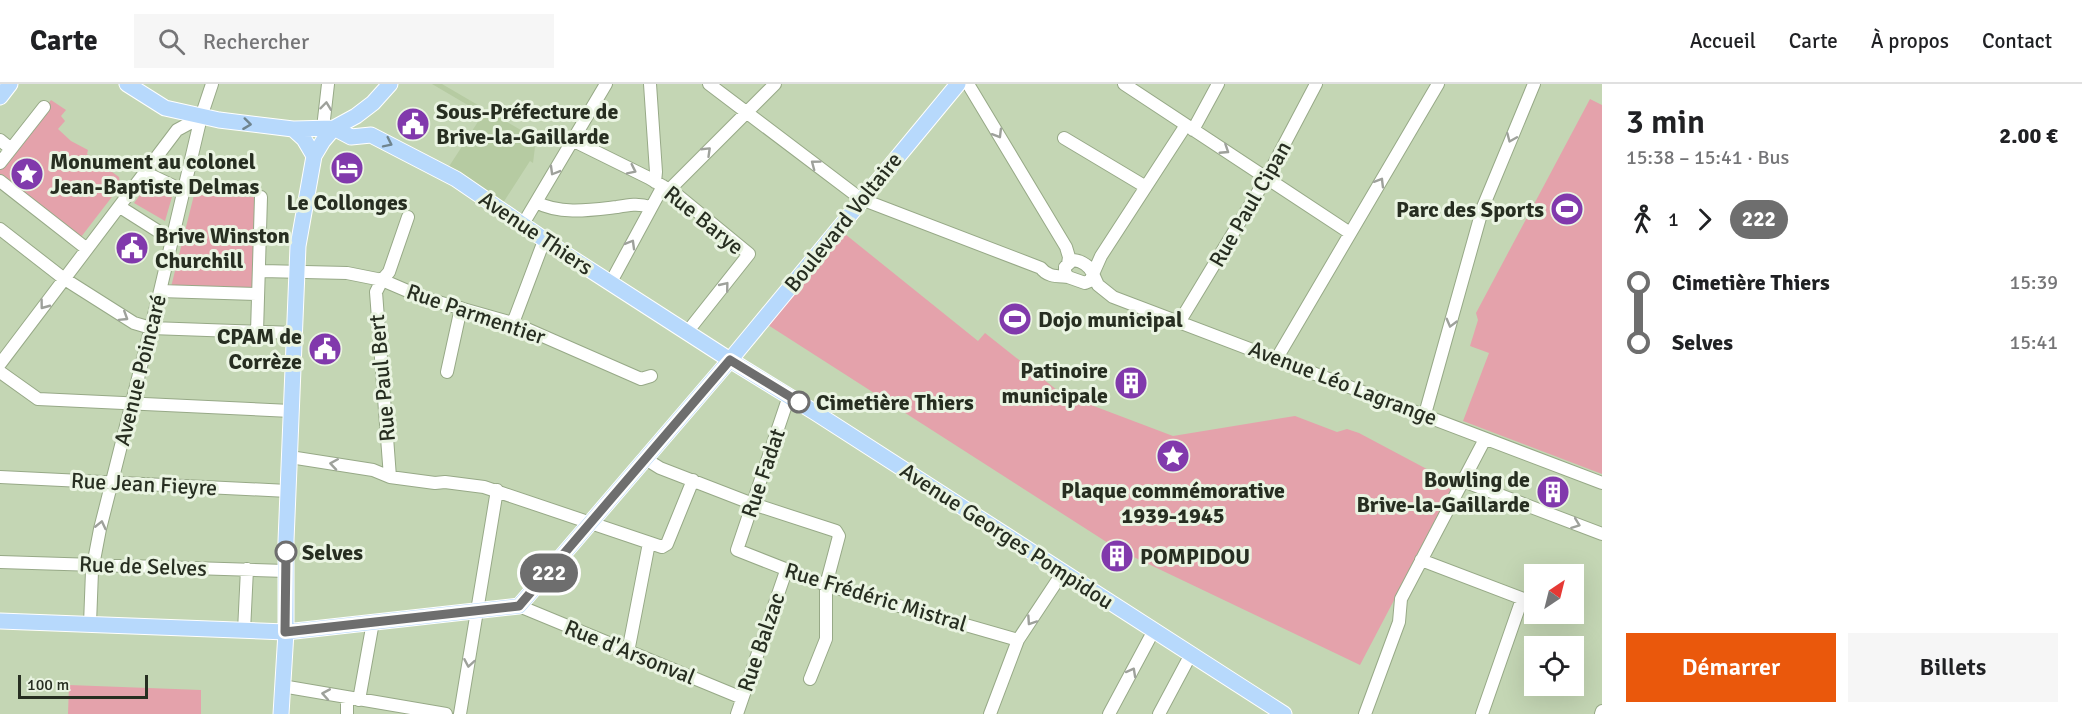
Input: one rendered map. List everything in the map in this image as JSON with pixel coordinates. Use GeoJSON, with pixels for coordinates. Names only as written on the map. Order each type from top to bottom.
{"type":"FeatureCollection","features":[{"type":"Feature","properties":{"kind":"main road"},"geometry":{"type":"LineString","coordinates":[[0,97],[10,84]]}},
{"type":"Feature","properties":{"kind":"main road"},"geometry":{"type":"LineString","coordinates":[[127,84],[165,108],[201,117],[293,129],[328,128],[356,116],[373,103],[390,84]]}},
{"type":"Feature","properties":{"kind":"main road","name":"Boulevard Voltaire"},"geometry":{"type":"LineString","coordinates":[[519,606],[730,360],[958,84]]}},
{"type":"Feature","properties":{"kind":"main road"},"geometry":{"type":"LineString","coordinates":[[281,714],[296,272],[302,216],[314,156],[328,128]]}},
{"type":"Feature","properties":{"kind":"main road","name":"Avenue Thiers"},"geometry":{"type":"LineString","coordinates":[[328,128],[351,137],[371,135],[456,179],[730,360]]}},
{"type":"Feature","properties":{"kind":"main road"},"geometry":{"type":"LineString","coordinates":[[293,129],[304,139],[314,156]]}},
{"type":"Feature","properties":{"kind":"main road","name":"Avenue Georges Pompidou"},"geometry":{"type":"LineString","coordinates":[[730,360],[1191,654],[1268,710],[1284,714]]}},
{"type":"Feature","properties":{"kind":"main road"},"geometry":{"type":"LineString","coordinates":[[0,621],[285,632],[519,606]]}},
{"type":"Feature","properties":{"kind":"street","name":"Avenue Poincaré"},"geometry":{"type":"LineString","coordinates":[[90,624],[93,565],[201,117],[212,84]]}},
{"type":"Feature","properties":{"kind":"street"},"geometry":{"type":"LineString","coordinates":[[328,84],[328,128]]}},
{"type":"Feature","properties":{"kind":"street"},"geometry":{"type":"LineString","coordinates":[[523,224],[606,84]]}},
{"type":"Feature","properties":{"kind":"street"},"geometry":{"type":"LineString","coordinates":[[650,84],[656,172],[662,186]]}},
{"type":"Feature","properties":{"kind":"street"},"geometry":{"type":"LineString","coordinates":[[709,84],[861,199],[1041,268],[1067,269],[1077,261],[1088,274],[1218,84]]}},
{"type":"Feature","properties":{"kind":"street"},"geometry":{"type":"LineString","coordinates":[[611,282],[662,186],[747,113],[775,84]]}},
{"type":"Feature","properties":{"kind":"street"},"geometry":{"type":"LineString","coordinates":[[968,84],[1066,247],[1069,257],[1067,269]]}},
{"type":"Feature","properties":{"kind":"street","name":"Rue Paul Cipan"},"geometry":{"type":"LineString","coordinates":[[1180,321],[1267,177],[1316,84]]}},
{"type":"Feature","properties":{"kind":"street"},"geometry":{"type":"LineString","coordinates":[[1276,358],[1438,84]]}},
{"type":"Feature","properties":{"kind":"street"},"geometry":{"type":"LineString","coordinates":[[1425,414],[1483,207],[1534,84]]}},
{"type":"Feature","properties":{"kind":"street"},"geometry":{"type":"LineString","coordinates":[[1130,86],[1350,233]]}},
{"type":"Feature","properties":{"kind":"street"},"geometry":{"type":"LineString","coordinates":[[0,163],[44,106]]}},
{"type":"Feature","properties":{"kind":"street"},"geometry":{"type":"LineString","coordinates":[[165,108],[177,130]]}},
{"type":"Feature","properties":{"kind":"street"},"geometry":{"type":"LineString","coordinates":[[0,364],[177,130],[201,117]]}},
{"type":"Feature","properties":{"kind":"street"},"geometry":{"type":"LineString","coordinates":[[1064,138],[1146,188]]}},
{"type":"Feature","properties":{"kind":"street"},"geometry":{"type":"LineString","coordinates":[[0,140],[11,148]]}},
{"type":"Feature","properties":{"kind":"street","name":"Rue Barye"},"geometry":{"type":"LineString","coordinates":[[572,140],[662,186],[749,254],[688,332]]}},
{"type":"Feature","properties":{"kind":"street"},"geometry":{"type":"LineString","coordinates":[[146,172],[184,191]]}},
{"type":"Feature","properties":{"kind":"street"},"geometry":{"type":"LineString","coordinates":[[0,181],[87,249]]}},
{"type":"Feature","properties":{"kind":"street"},"geometry":{"type":"LineString","coordinates":[[257,332],[261,197]]}},
{"type":"Feature","properties":{"kind":"street"},"geometry":{"type":"LineString","coordinates":[[536,202],[557,209],[591,210],[636,204],[650,207]]}},
{"type":"Feature","properties":{"kind":"street"},"geometry":{"type":"LineString","coordinates":[[120,207],[172,240]]}},
{"type":"Feature","properties":{"kind":"street","name":"Rue Paul Bert"},"geometry":{"type":"LineString","coordinates":[[390,477],[376,292],[389,272],[408,217]]}},
{"type":"Feature","properties":{"kind":"street"},"geometry":{"type":"LineString","coordinates":[[0,229],[63,278],[134,323],[151,328],[294,333]]}},
{"type":"Feature","properties":{"kind":"street"},"geometry":{"type":"LineString","coordinates":[[513,323],[545,238]]}},
{"type":"Feature","properties":{"kind":"street","name":"Avenue Léo Lagrange"},"geometry":{"type":"LineString","coordinates":[[1067,269],[1088,274],[1100,294],[1180,321],[1602,483]]}},
{"type":"Feature","properties":{"kind":"street","name":"Rue Parmentier"},"geometry":{"type":"LineString","coordinates":[[262,271],[347,273],[382,280],[424,298],[513,323],[641,379],[651,376]]}},
{"type":"Feature","properties":{"kind":"street"},"geometry":{"type":"LineString","coordinates":[[160,291],[258,294]]}},
{"type":"Feature","properties":{"kind":"street"},"geometry":{"type":"LineString","coordinates":[[447,372],[462,308]]}},
{"type":"Feature","properties":{"kind":"street"},"geometry":{"type":"LineString","coordinates":[[0,372],[38,399],[291,411]]}},
{"type":"Feature","properties":{"kind":"street","name":"Rue Fadat"},"geometry":{"type":"LineString","coordinates":[[737,550],[789,396]]}},
{"type":"Feature","properties":{"kind":"street"},"geometry":{"type":"LineString","coordinates":[[1365,714],[1399,622],[1401,599],[1485,439]]}},
{"type":"Feature","properties":{"kind":"street"},"geometry":{"type":"LineString","coordinates":[[290,457],[373,470],[390,477],[435,483],[458,483],[497,490],[662,547],[667,544],[693,480]]}},
{"type":"Feature","properties":{"kind":"street"},"geometry":{"type":"LineString","coordinates":[[644,458],[660,468],[753,504],[836,531],[839,536],[826,585],[826,639],[810,679]]}},
{"type":"Feature","properties":{"kind":"street","name":"Rue Jean Fieyre"},"geometry":{"type":"LineString","coordinates":[[0,477],[288,491]]}},
{"type":"Feature","properties":{"kind":"street"},"geometry":{"type":"LineString","coordinates":[[1463,481],[1602,534]]}},
{"type":"Feature","properties":{"kind":"street"},"geometry":{"type":"LineString","coordinates":[[460,714],[497,490]]}},
{"type":"Feature","properties":{"kind":"street"},"geometry":{"type":"LineString","coordinates":[[628,652],[649,543]]}},
{"type":"Feature","properties":{"kind":"street","name":"Rue Frédéric Mistral"},"geometry":{"type":"LineString","coordinates":[[737,550],[826,585],[1018,640]]}},
{"type":"Feature","properties":{"kind":"street"},"geometry":{"type":"LineString","coordinates":[[1421,560],[1524,599]]}},
{"type":"Feature","properties":{"kind":"street","name":"Rue de Selves"},"geometry":{"type":"LineString","coordinates":[[0,562],[286,571]]}},
{"type":"Feature","properties":{"kind":"street"},"geometry":{"type":"LineString","coordinates":[[244,631],[247,569]]}},
{"type":"Feature","properties":{"kind":"street","name":"Rue Balzac"},"geometry":{"type":"LineString","coordinates":[[737,714],[786,571]]}},
{"type":"Feature","properties":{"kind":"street"},"geometry":{"type":"LineString","coordinates":[[990,714],[1018,640],[1063,572]]}},
{"type":"Feature","properties":{"kind":"street","name":"Rue d'Arsonval"},"geometry":{"type":"LineString","coordinates":[[519,606],[742,698]]}},
{"type":"Feature","properties":{"kind":"street"},"geometry":{"type":"LineString","coordinates":[[1482,714],[1524,611]]}},
{"type":"Feature","properties":{"kind":"street"},"geometry":{"type":"LineString","coordinates":[[347,714],[373,622]]}},
{"type":"Feature","properties":{"kind":"street"},"geometry":{"type":"LineString","coordinates":[[1109,714],[1154,630]]}},
{"type":"Feature","properties":{"kind":"street"},"geometry":{"type":"LineString","coordinates":[[1159,714],[1191,654]]}},
{"type":"Feature","properties":{"kind":"street"},"geometry":{"type":"LineString","coordinates":[[282,686],[446,714]]}},
{"type":"Feature","properties":{"kind":"shaded area"},"geometry":{"type":"Polygon","coordinates":[[[432,84],[442,84],[536,139],[533,163],[530,161],[503,203],[448,168],[483,114],[432,84]]]}},
{"type":"Feature","properties":{"kind":"shaded area","name":"Parc des Sports"},"geometry":{"type":"Polygon","coordinates":[[[1590,99],[1602,105],[1602,474],[1463,421],[1489,353],[1470,346],[1478,320],[1476,313],[1590,99]]]}},
{"type":"Feature","properties":{"kind":"shaded area"},"geometry":{"type":"Polygon","coordinates":[[[51,100],[66,110],[61,116],[65,121],[58,129],[71,141],[88,150],[87,154],[119,177],[118,189],[81,237],[0,175],[0,170],[51,100]]]}},
{"type":"Feature","properties":{"kind":"shaded area"},"geometry":{"type":"Polygon","coordinates":[[[151,180],[174,190],[165,221],[134,203],[151,180]]]}},
{"type":"Feature","properties":{"kind":"shaded area"},"geometry":{"type":"Polygon","coordinates":[[[194,195],[255,197],[253,289],[171,287],[194,195]]]}},
{"type":"Feature","properties":{"kind":"shaded area","name":"Cimetière Thiers"},"geometry":{"type":"Polygon","coordinates":[[[845,234],[978,341],[985,333],[1062,394],[1173,436],[1295,416],[1337,432],[1347,429],[1359,433],[1455,484],[1360,665],[1119,550],[768,325],[845,234]]]}},
{"type":"Feature","properties":{"kind":"shaded area"},"geometry":{"type":"Polygon","coordinates":[[[69,685],[201,690],[201,714],[68,714],[69,685]]]}},
{"type":"Feature","properties":{"kind":"bus line","name":"222"},"geometry":{"type":"LineString","coordinates":[[286,552],[285,632],[510,609],[526,600],[644,458],[730,360],[799,402]]}},
{"type":"Feature","properties":{"kind":"place","name":"Sous-Préfecture de Brive-la-Gaillarde"},"geometry":{"type":"Point","coordinates":[413,124]}},
{"type":"Feature","properties":{"kind":"place","name":"Le Collonges"},"geometry":{"type":"Point","coordinates":[347,168]}},
{"type":"Feature","properties":{"kind":"place","name":"Monument au colonel Jean-Baptiste Delmas"},"geometry":{"type":"Point","coordinates":[27,174]}},
{"type":"Feature","properties":{"kind":"place","name":"Parc des Sports"},"geometry":{"type":"Point","coordinates":[1567,209]}},
{"type":"Feature","properties":{"kind":"place","name":"Brive Winston Churchill"},"geometry":{"type":"Point","coordinates":[132,248]}},
{"type":"Feature","properties":{"kind":"place","name":"Dojo municipal"},"geometry":{"type":"Point","coordinates":[1015,319]}},
{"type":"Feature","properties":{"kind":"place","name":"CPAM de Corrèze"},"geometry":{"type":"Point","coordinates":[325,349]}},
{"type":"Feature","properties":{"kind":"place","name":"Patinoire municipale"},"geometry":{"type":"Point","coordinates":[1131,383]}},
{"type":"Feature","properties":{"kind":"place","name":"Cimetière Thiers"},"geometry":{"type":"Point","coordinates":[799,402]}},
{"type":"Feature","properties":{"kind":"place","name":"Plaque commémorative 1939-1945"},"geometry":{"type":"Point","coordinates":[1173,456]}},
{"type":"Feature","properties":{"kind":"place","name":"Bowling de Brive-la-Gaillarde"},"geometry":{"type":"Point","coordinates":[1553,492]}},
{"type":"Feature","properties":{"kind":"place","name":"Selves"},"geometry":{"type":"Point","coordinates":[286,552]}},
{"type":"Feature","properties":{"kind":"place","name":"POMPIDOU"},"geometry":{"type":"Point","coordinates":[1117,556]}}]}
